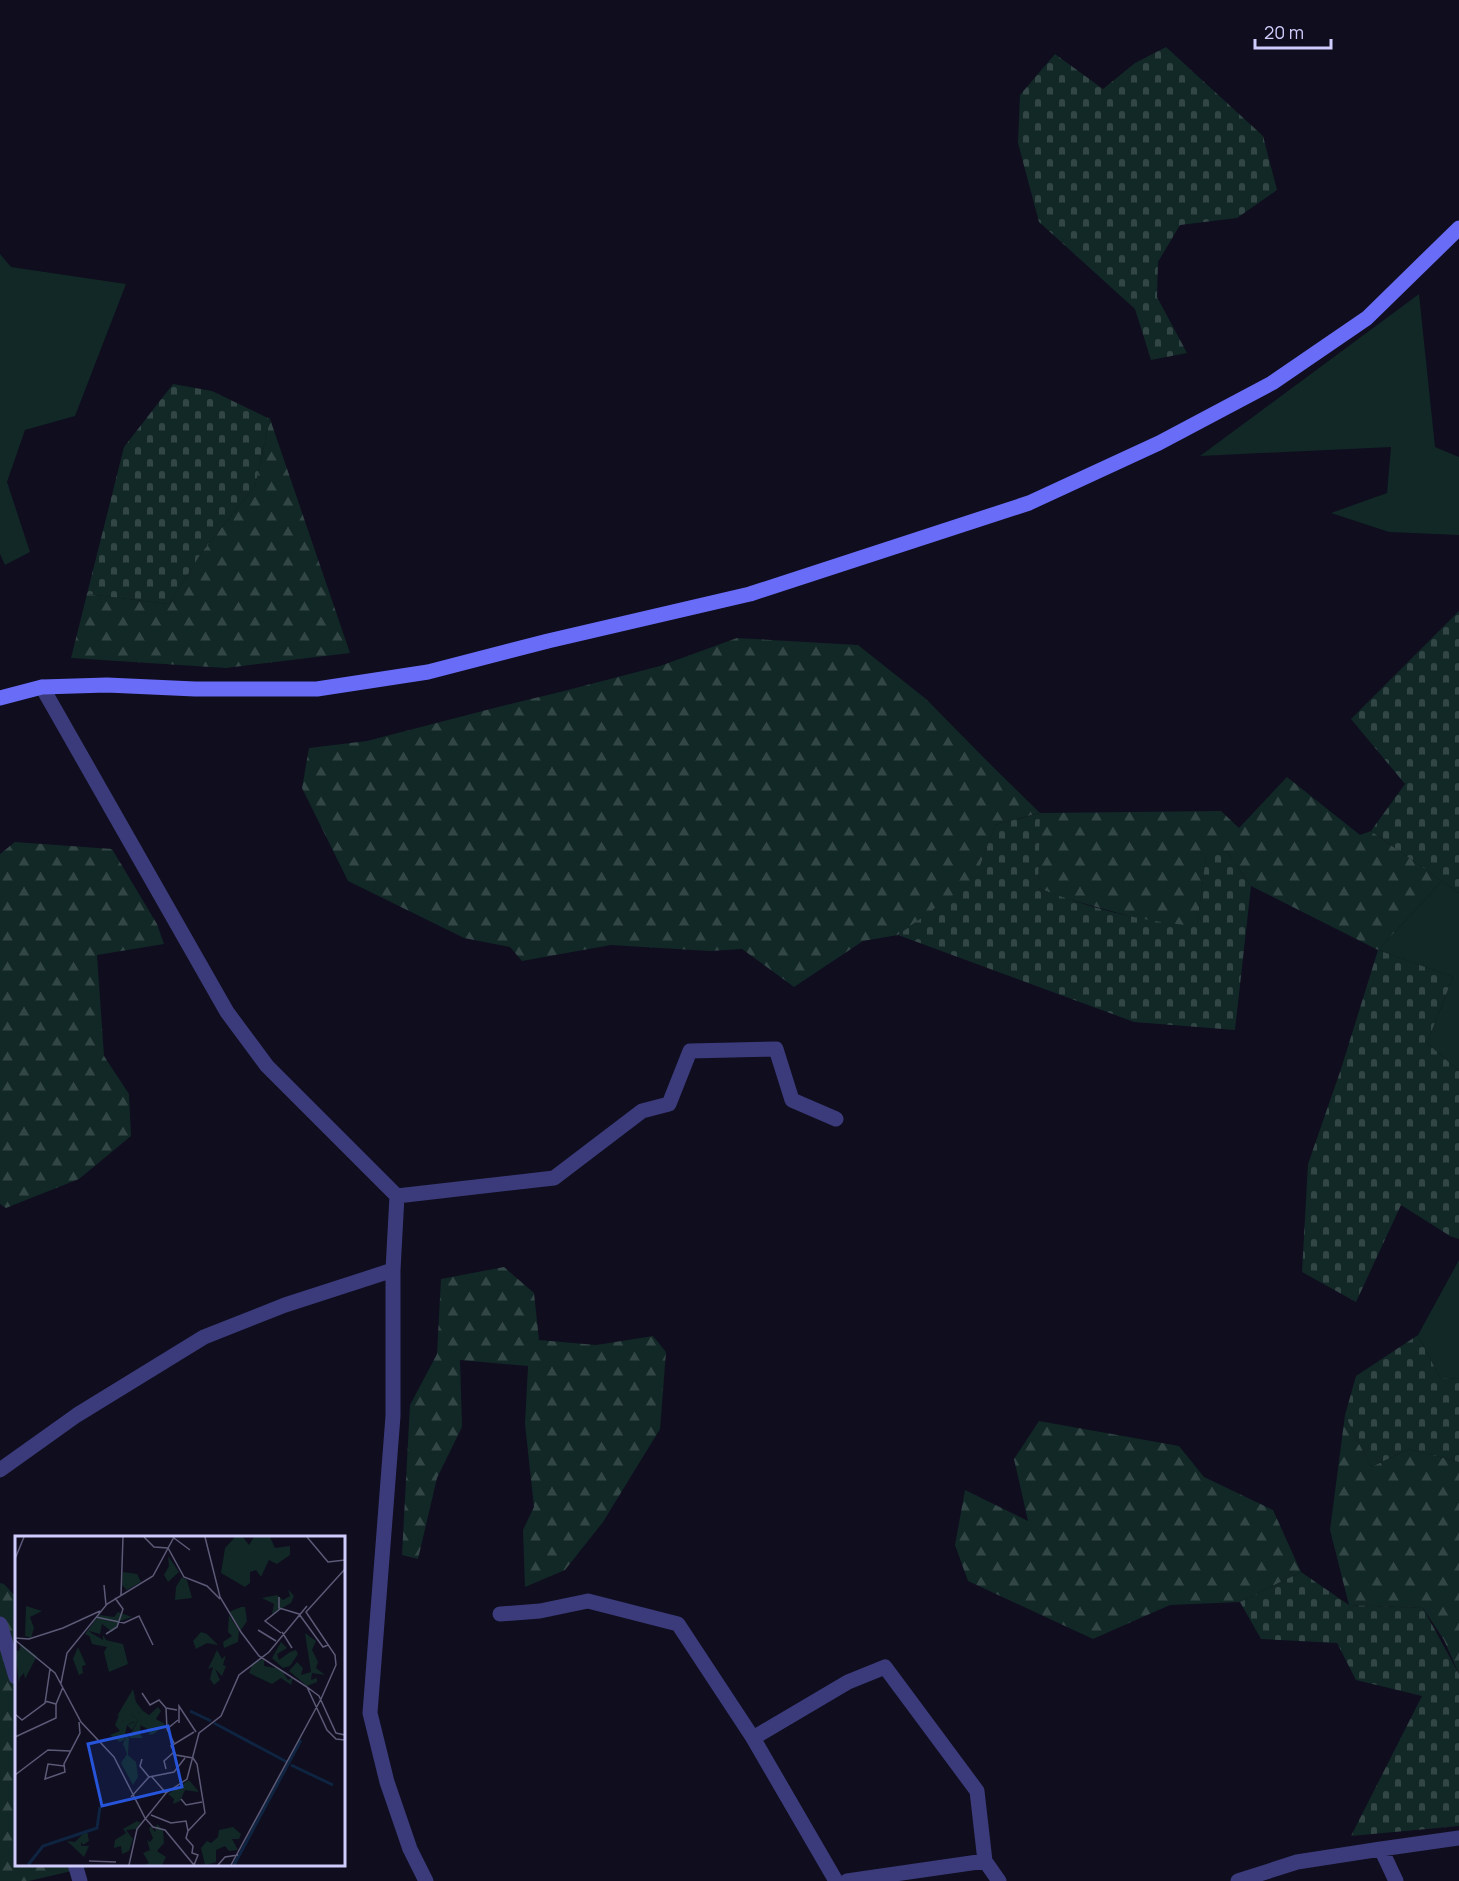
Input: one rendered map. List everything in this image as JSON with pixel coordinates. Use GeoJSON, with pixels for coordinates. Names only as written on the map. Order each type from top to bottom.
{"type":"FeatureCollection","features":[{"type":"Feature","properties":{"kind":"street"},"geometry":{"type":"LineString","coordinates":[[0,698],[42,687],[107,685],[195,689],[317,689],[428,672],[548,641],[750,594],[1029,503],[1159,443],[1272,383],[1367,318],[1459,228]]}},
{"type":"Feature","properties":{"kind":"street"},"geometry":{"type":"LineString","coordinates":[[42,687],[226,1012],[267,1066],[397,1196],[393,1270],[393,1416],[370,1713],[387,1782],[410,1850],[426,1881]]}},
{"type":"Feature","properties":{"kind":"street"},"geometry":{"type":"LineString","coordinates":[[397,1196],[554,1179],[642,1111],[669,1104],[690,1051],[776,1049],[792,1100],[836,1119]]}},
{"type":"Feature","properties":{"kind":"street"},"geometry":{"type":"LineString","coordinates":[[0,1470],[77,1415],[204,1337],[285,1305],[393,1270]]}},
{"type":"Feature","properties":{"kind":"street"},"geometry":{"type":"LineString","coordinates":[[500,1614],[540,1611],[588,1601],[678,1624],[753,1738],[836,1881]]}},
{"type":"Feature","properties":{"kind":"street"},"geometry":{"type":"LineString","coordinates":[[0,1624],[15,1674]]}},
{"type":"Feature","properties":{"kind":"street"},"geometry":{"type":"LineString","coordinates":[[753,1738],[848,1682],[885,1667],[977,1791],[986,1861],[999,1881]]}},
{"type":"Feature","properties":{"kind":"street"},"geometry":{"type":"LineString","coordinates":[[1238,1881],[1297,1862],[1459,1838]]}},
{"type":"Feature","properties":{"kind":"street"},"geometry":{"type":"LineString","coordinates":[[1381,1849],[1396,1881]]}},
{"type":"Feature","properties":{"kind":"street"},"geometry":{"type":"LineString","coordinates":[[847,1881],[986,1861]]}},
{"type":"Feature","properties":{"kind":"street"},"geometry":{"type":"LineString","coordinates":[[76,1866],[80,1881]]}},
{"type":"Feature","properties":{"kind":"green space"},"geometry":{"type":"Polygon","coordinates":[[[1166,47],[1263,136],[1277,190],[1237,218],[1180,225],[1158,262],[1157,297],[1187,353],[1151,360],[1135,309],[1039,222],[1018,143],[1020,95],[1055,54],[1103,89],[1135,63],[1166,47]]]}},
{"type":"Feature","properties":{"kind":"green space"},"geometry":{"type":"Polygon","coordinates":[[[0,254],[11,267],[126,284],[75,416],[25,430],[7,482],[30,552],[5,565],[0,554],[0,254]]]}},
{"type":"Feature","properties":{"kind":"green space"},"geometry":{"type":"Polygon","coordinates":[[[1419,294],[1435,447],[1459,457],[1459,535],[1389,532],[1331,513],[1387,493],[1391,447],[1200,456],[1419,294]]]}},
{"type":"Feature","properties":{"kind":"green space"},"geometry":{"type":"Polygon","coordinates":[[[173,384],[212,391],[270,419],[255,486],[202,552],[169,604],[87,594],[124,447],[173,384]]]}},
{"type":"Feature","properties":{"kind":"green space"},"geometry":{"type":"Polygon","coordinates":[[[270,419],[350,653],[226,668],[71,658],[87,594],[169,604],[202,552],[255,486],[270,419]]]}},
{"type":"Feature","properties":{"kind":"green space"},"geometry":{"type":"Polygon","coordinates":[[[1459,611],[1459,893],[1371,831],[1405,784],[1351,719],[1459,611]]]}},
{"type":"Feature","properties":{"kind":"green space"},"geometry":{"type":"Polygon","coordinates":[[[737,638],[858,645],[926,699],[1040,813],[1221,811],[1239,828],[1287,777],[1360,835],[1371,831],[1442,881],[1378,950],[1251,886],[1227,852],[1206,857],[1197,927],[1147,921],[1064,898],[1038,888],[1039,813],[995,825],[976,879],[898,935],[863,941],[794,987],[742,949],[710,951],[611,945],[522,961],[510,947],[464,938],[348,881],[302,788],[309,748],[367,741],[564,691],[660,666],[737,638]]]}},
{"type":"Feature","properties":{"kind":"green space"},"geometry":{"type":"Polygon","coordinates":[[[1040,813],[1038,888],[1096,908],[1136,917],[1197,926],[1206,856],[1227,852],[1251,886],[1235,1030],[1134,1022],[898,935],[975,879],[995,825],[1040,813]]]}},
{"type":"Feature","properties":{"kind":"green space"},"geometry":{"type":"Polygon","coordinates":[[[15,842],[112,849],[157,924],[164,944],[97,955],[104,1056],[129,1094],[131,1136],[79,1179],[6,1208],[0,1204],[0,854],[15,842]]]}},
{"type":"Feature","properties":{"kind":"green space"},"geometry":{"type":"Polygon","coordinates":[[[1442,881],[1459,893],[1459,1071],[1427,1043],[1453,977],[1378,950],[1442,881]]]}},
{"type":"Feature","properties":{"kind":"green space"},"geometry":{"type":"Polygon","coordinates":[[[1378,950],[1453,977],[1427,1043],[1459,1071],[1459,1239],[1450,1236],[1401,1205],[1356,1302],[1302,1272],[1308,1164],[1341,1069],[1378,950]]]}},
{"type":"Feature","properties":{"kind":"green space"},"geometry":{"type":"Polygon","coordinates":[[[1459,1260],[1459,1379],[1440,1378],[1418,1335],[1459,1260]]]}},
{"type":"Feature","properties":{"kind":"green space"},"geometry":{"type":"Polygon","coordinates":[[[504,1267],[534,1293],[539,1340],[596,1345],[653,1336],[666,1352],[660,1429],[603,1522],[565,1570],[525,1587],[523,1530],[534,1507],[525,1424],[528,1366],[460,1360],[462,1427],[437,1478],[418,1559],[402,1555],[410,1405],[437,1354],[441,1279],[504,1267]]]}},
{"type":"Feature","properties":{"kind":"green space"},"geometry":{"type":"Polygon","coordinates":[[[1418,1335],[1440,1378],[1459,1379],[1459,1462],[1409,1449],[1371,1467],[1345,1415],[1356,1376],[1418,1335]]]}},
{"type":"Feature","properties":{"kind":"green space"},"geometry":{"type":"Polygon","coordinates":[[[1345,1415],[1371,1467],[1409,1449],[1459,1462],[1459,1674],[1444,1640],[1423,1608],[1349,1605],[1330,1530],[1345,1415]]]}},
{"type":"Feature","properties":{"kind":"green space"},"geometry":{"type":"Polygon","coordinates":[[[1039,1421],[1179,1446],[1204,1477],[1273,1510],[1301,1572],[1240,1602],[1170,1605],[1093,1639],[968,1581],[955,1545],[965,1490],[1028,1521],[1014,1459],[1039,1421]]]}},
{"type":"Feature","properties":{"kind":"green space"},"geometry":{"type":"Polygon","coordinates":[[[1301,1572],[1349,1605],[1423,1608],[1459,1674],[1459,1826],[1351,1836],[1422,1696],[1356,1680],[1337,1643],[1261,1639],[1240,1602],[1301,1572]]]}},
{"type":"Feature","properties":{"kind":"green space"},"geometry":{"type":"Polygon","coordinates":[[[0,1583],[4,1584],[15,1596],[15,1866],[93,1866],[29,1881],[0,1881],[0,1583]]]}}]}
